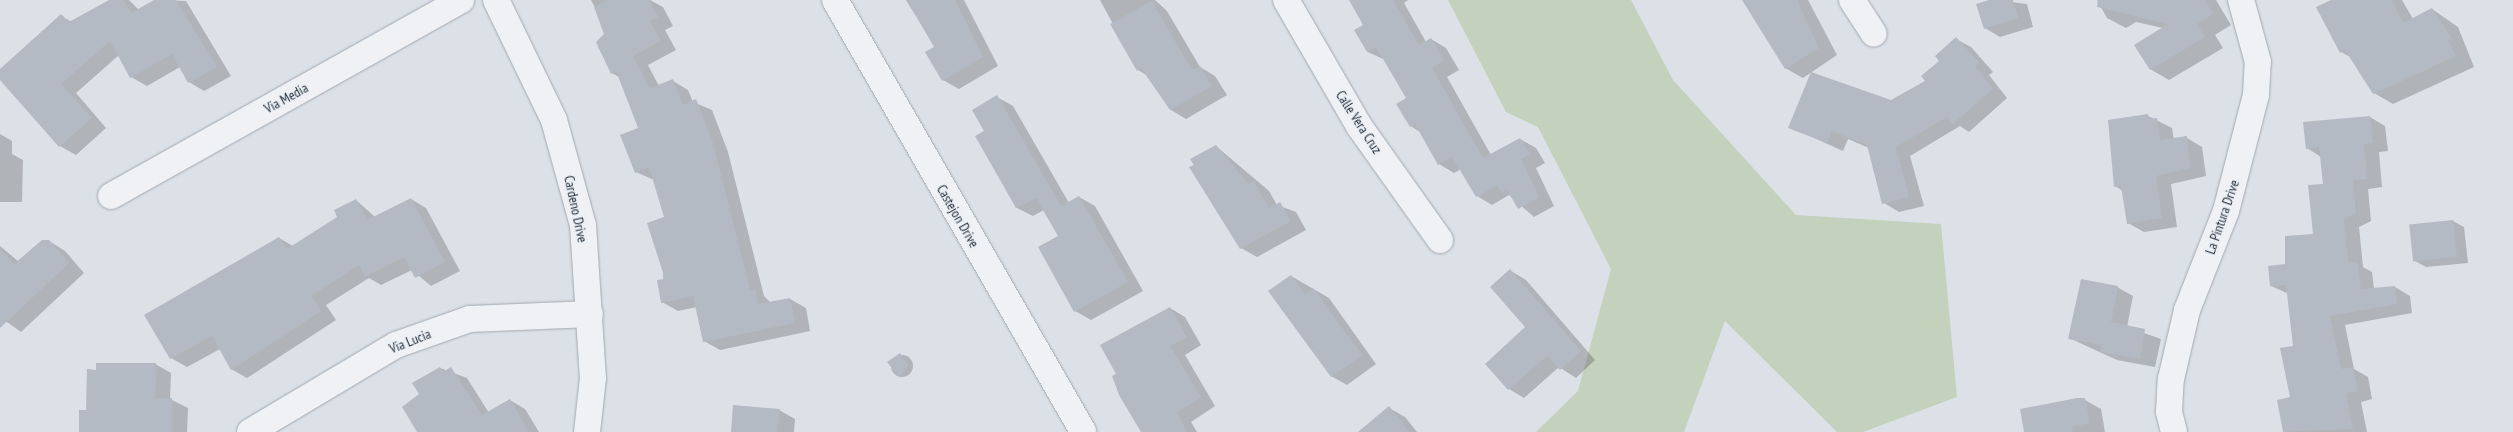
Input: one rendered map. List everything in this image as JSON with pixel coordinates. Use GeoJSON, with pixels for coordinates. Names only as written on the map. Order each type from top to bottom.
{"type":"FeatureCollection","features":[{"type":"Feature","properties":{"kind":"street","name":"Via Media"},"geometry":{"type":"LineString","coordinates":[[111,196],[461,0]]}},
{"type":"Feature","properties":{"kind":"street","name":"Cardeno Drive"},"geometry":{"type":"LineString","coordinates":[[496,0],[554,120],[583,225],[593,378],[587,432]]}},
{"type":"Feature","properties":{"kind":"street","name":"Castejon Drive"},"geometry":{"type":"LineString","coordinates":[[834,0],[1083,432]]}},
{"type":"Feature","properties":{"kind":"street","name":"Calle Vera Cruz"},"geometry":{"type":"LineString","coordinates":[[1286,0],[1359,126],[1440,240]]}},
{"type":"Feature","properties":{"kind":"street"},"geometry":{"type":"LineString","coordinates":[[1852,0],[1874,34]]}},
{"type":"Feature","properties":{"kind":"street","name":"La Pintura Drive"},"geometry":{"type":"LineString","coordinates":[[2174,432],[2169,412],[2171,379],[2187,310],[2226,211],[2256,95],[2258,62],[2242,0]]}},
{"type":"Feature","properties":{"kind":"street","name":"Via Lucia"},"geometry":{"type":"LineString","coordinates":[[250,432],[396,344],[470,319],[590,314]]}},
{"type":"Feature","properties":{"kind":"green space"},"geometry":{"type":"Polygon","coordinates":[[[1448,0],[1631,0],[1673,80],[1796,215],[1941,224],[1957,397],[1863,432],[1837,432],[1725,321],[1684,432],[1536,432],[1578,391],[1611,269],[1538,127],[1506,112],[1448,0]]]}},
{"type":"Feature","properties":{"kind":"building"},"geometry":{"type":"Polygon","coordinates":[[[109,0],[124,0],[131,13],[154,0],[176,0],[217,67],[188,83],[172,54],[130,78],[110,41],[61,84],[92,118],[59,147],[0,80],[0,69],[61,14],[69,22],[109,0]]]}},
{"type":"Feature","properties":{"kind":"building"},"geometry":{"type":"Polygon","coordinates":[[[607,0],[649,0],[658,17],[650,21],[661,41],[633,56],[650,88],[673,79],[683,105],[696,99],[713,143],[750,290],[755,289],[758,304],[790,298],[795,323],[703,342],[693,296],[661,303],[657,280],[665,279],[647,223],[664,217],[649,167],[635,173],[620,135],[638,128],[616,71],[611,74],[596,42],[604,34],[594,7],[607,0]]]}},
{"type":"Feature","properties":{"kind":"building"},"geometry":{"type":"Polygon","coordinates":[[[907,0],[955,0],[983,57],[942,81],[925,52],[934,47],[907,0]]]}},
{"type":"Feature","properties":{"kind":"building"},"geometry":{"type":"Polygon","coordinates":[[[1349,0],[1393,0],[1419,45],[1431,38],[1444,61],[1432,68],[1483,158],[1520,138],[1530,154],[1521,159],[1539,197],[1518,209],[1507,190],[1502,193],[1497,185],[1476,197],[1452,157],[1438,165],[1415,124],[1410,127],[1396,104],[1406,98],[1376,47],[1367,52],[1354,30],[1363,25],[1349,0]]]}},
{"type":"Feature","properties":{"kind":"building"},"geometry":{"type":"Polygon","coordinates":[[[1742,0],[1797,0],[1819,48],[1785,69],[1742,0]]]}},
{"type":"Feature","properties":{"kind":"building"},"geometry":{"type":"Polygon","coordinates":[[[1989,0],[2013,0],[2018,18],[1984,29],[1976,4],[1989,0]]]}},
{"type":"Feature","properties":{"kind":"building"},"geometry":{"type":"Polygon","coordinates":[[[2098,0],[2205,0],[2213,14],[2197,24],[2205,37],[2150,70],[2134,45],[2168,24],[2097,7],[2098,0]]]}},
{"type":"Feature","properties":{"kind":"building"},"geometry":{"type":"Polygon","coordinates":[[[2331,0],[2392,0],[2403,23],[2432,8],[2452,39],[2448,40],[2456,56],[2373,94],[2345,50],[2340,53],[2316,7],[2331,0]]]}},
{"type":"Feature","properties":{"kind":"building"},"geometry":{"type":"Polygon","coordinates":[[[1152,1],[1192,70],[1200,66],[1212,86],[1170,110],[1141,68],[1137,71],[1110,24],[1152,1]]]}},
{"type":"Feature","properties":{"kind":"building"},"geometry":{"type":"Polygon","coordinates":[[[1956,37],[1979,62],[1975,66],[1993,89],[1953,124],[1947,117],[1896,147],[1909,197],[1882,204],[1867,145],[1832,131],[1827,143],[1788,128],[1811,72],[1891,100],[1925,81],[1921,76],[1939,61],[1935,56],[1956,37]]]}},
{"type":"Feature","properties":{"kind":"building"},"geometry":{"type":"Polygon","coordinates":[[[997,95],[1061,206],[1079,196],[1128,282],[1074,312],[1038,247],[1058,236],[1036,198],[1016,208],[975,136],[984,131],[972,110],[997,95]]]}},
{"type":"Feature","properties":{"kind":"building"},"geometry":{"type":"Polygon","coordinates":[[[2148,114],[2149,119],[2157,118],[2160,140],[2187,136],[2191,168],[2156,176],[2162,218],[2127,224],[2121,186],[2114,187],[2108,120],[2148,114]]]}},
{"type":"Feature","properties":{"kind":"building"},"geometry":{"type":"Polygon","coordinates":[[[2370,116],[2373,143],[2364,144],[2367,179],[2353,180],[2356,213],[2344,219],[2348,262],[2357,262],[2361,289],[2395,286],[2397,304],[2330,316],[2341,369],[2353,367],[2358,391],[2346,393],[2353,429],[2283,432],[2277,400],[2290,397],[2280,348],[2293,346],[2286,285],[2270,286],[2268,266],[2285,264],[2285,236],[2313,234],[2308,185],[2323,184],[2319,147],[2306,149],[2303,122],[2370,116]]]}},
{"type":"Feature","properties":{"kind":"building"},"geometry":{"type":"Polygon","coordinates":[[[1216,145],[1248,184],[1254,181],[1269,208],[1280,202],[1291,221],[1240,249],[1189,167],[1194,165],[1190,159],[1216,145]]]}},
{"type":"Feature","properties":{"kind":"building"},"geometry":{"type":"Polygon","coordinates":[[[411,198],[445,262],[415,278],[404,257],[365,277],[359,265],[311,296],[321,311],[231,370],[212,336],[170,359],[144,315],[279,237],[287,249],[337,217],[334,210],[356,199],[367,220],[411,198]]]}},
{"type":"Feature","properties":{"kind":"building"},"geometry":{"type":"Polygon","coordinates":[[[2453,220],[2457,257],[2413,261],[2409,225],[2453,220]]]}},
{"type":"Feature","properties":{"kind":"building"},"geometry":{"type":"Polygon","coordinates":[[[42,240],[49,240],[69,263],[0,328],[0,248],[14,264],[42,240]]]}},
{"type":"Feature","properties":{"kind":"building"},"geometry":{"type":"Polygon","coordinates":[[[1510,269],[1581,351],[1560,370],[1547,356],[1508,390],[1485,364],[1525,327],[1490,287],[1510,269]]]}},
{"type":"Feature","properties":{"kind":"building"},"geometry":{"type":"Polygon","coordinates":[[[1291,275],[1305,294],[1313,288],[1362,355],[1331,377],[1268,291],[1291,275]]]}},
{"type":"Feature","properties":{"kind":"building"},"geometry":{"type":"Polygon","coordinates":[[[2081,279],[2118,286],[2111,322],[2145,329],[2140,359],[2100,352],[2101,345],[2068,339],[2081,279]]]}},
{"type":"Feature","properties":{"kind":"building"},"geometry":{"type":"Polygon","coordinates":[[[1170,307],[1187,337],[1170,346],[1201,397],[1177,413],[1187,432],[1141,432],[1119,395],[1112,376],[1116,374],[1100,345],[1170,307]]]}},
{"type":"Feature","properties":{"kind":"building"},"geometry":{"type":"Polygon","coordinates":[[[900,353],[908,366],[899,377],[887,362],[900,353]]]}},
{"type":"Feature","properties":{"kind":"building"},"geometry":{"type":"Polygon","coordinates":[[[96,363],[156,363],[155,398],[172,398],[172,432],[79,432],[79,410],[86,410],[87,369],[96,370],[96,363]]]}},
{"type":"Feature","properties":{"kind":"building"},"geometry":{"type":"Polygon","coordinates":[[[440,367],[443,372],[451,367],[482,415],[510,399],[529,432],[417,432],[402,407],[419,394],[412,383],[440,367]]]}},
{"type":"Feature","properties":{"kind":"building"},"geometry":{"type":"Polygon","coordinates":[[[2085,398],[2090,423],[2072,427],[2073,432],[2024,432],[2020,409],[2085,398]]]}},
{"type":"Feature","properties":{"kind":"building"},"geometry":{"type":"Polygon","coordinates":[[[733,405],[780,409],[777,432],[731,432],[733,405]]]}},
{"type":"Feature","properties":{"kind":"building"},"geometry":{"type":"Polygon","coordinates":[[[1389,406],[1410,432],[1358,432],[1389,406]]]}}]}
